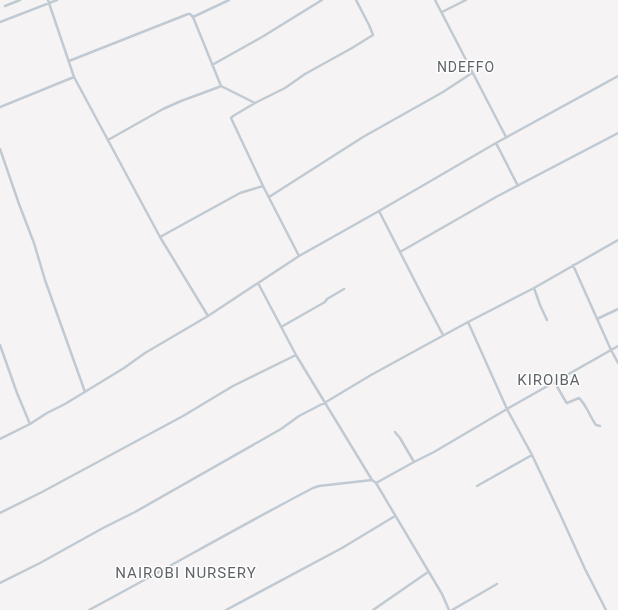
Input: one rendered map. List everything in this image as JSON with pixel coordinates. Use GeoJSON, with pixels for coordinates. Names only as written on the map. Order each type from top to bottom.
{"type":"FeatureCollection","features":[{"type":"Feature","properties":{"kind":"street"},"geometry":{"type":"LineString","coordinates":[[5,6],[20,0]]}},
{"type":"Feature","properties":{"kind":"street"},"geometry":{"type":"LineString","coordinates":[[0,22],[48,2],[57,0]]}},
{"type":"Feature","properties":{"kind":"street"},"geometry":{"type":"LineString","coordinates":[[193,18],[229,0]]}},
{"type":"Feature","properties":{"kind":"street"},"geometry":{"type":"LineString","coordinates":[[212,65],[262,37],[322,0]]}},
{"type":"Feature","properties":{"kind":"street"},"geometry":{"type":"LineString","coordinates":[[299,256],[263,186],[232,118],[255,103],[285,88],[305,74],[373,35],[356,0]]}},
{"type":"Feature","properties":{"kind":"street"},"geometry":{"type":"LineString","coordinates":[[435,0],[506,137]]}},
{"type":"Feature","properties":{"kind":"street"},"geometry":{"type":"LineString","coordinates":[[442,12],[466,0]]}},
{"type":"Feature","properties":{"kind":"street"},"geometry":{"type":"LineString","coordinates":[[48,2],[74,77],[160,237],[208,316]]}},
{"type":"Feature","properties":{"kind":"street"},"geometry":{"type":"LineString","coordinates":[[69,62],[190,14],[221,86],[255,103]]}},
{"type":"Feature","properties":{"kind":"street"},"geometry":{"type":"LineString","coordinates":[[269,196],[363,137],[443,92],[472,73]]}},
{"type":"Feature","properties":{"kind":"street"},"geometry":{"type":"LineString","coordinates":[[0,439],[30,424],[85,392],[145,353],[208,316],[299,256],[496,142],[618,76]]}},
{"type":"Feature","properties":{"kind":"street"},"geometry":{"type":"LineString","coordinates":[[0,107],[74,77]]}},
{"type":"Feature","properties":{"kind":"street"},"geometry":{"type":"LineString","coordinates":[[108,140],[163,109],[221,86]]}},
{"type":"Feature","properties":{"kind":"street"},"geometry":{"type":"LineString","coordinates":[[400,252],[618,132]]}},
{"type":"Feature","properties":{"kind":"street"},"geometry":{"type":"LineString","coordinates":[[496,142],[518,186]]}},
{"type":"Feature","properties":{"kind":"street"},"geometry":{"type":"LineString","coordinates":[[0,149],[85,392]]}},
{"type":"Feature","properties":{"kind":"street"},"geometry":{"type":"LineString","coordinates":[[160,237],[240,194],[263,186]]}},
{"type":"Feature","properties":{"kind":"street"},"geometry":{"type":"LineString","coordinates":[[379,211],[443,335]]}},
{"type":"Feature","properties":{"kind":"street"},"geometry":{"type":"LineString","coordinates":[[0,583],[141,509],[281,429],[299,416],[326,402],[370,375],[534,288],[618,240]]}},
{"type":"Feature","properties":{"kind":"street"},"geometry":{"type":"LineString","coordinates":[[573,265],[618,363]]}},
{"type":"Feature","properties":{"kind":"street"},"geometry":{"type":"LineString","coordinates":[[258,283],[296,355],[326,402],[372,480],[376,483],[450,610],[497,584]]}},
{"type":"Feature","properties":{"kind":"street"},"geometry":{"type":"LineString","coordinates":[[534,288],[540,305],[548,320]]}},
{"type":"Feature","properties":{"kind":"street"},"geometry":{"type":"LineString","coordinates":[[281,327],[325,302],[344,289]]}},
{"type":"Feature","properties":{"kind":"street"},"geometry":{"type":"LineString","coordinates":[[597,319],[618,309]]}},
{"type":"Feature","properties":{"kind":"street"},"geometry":{"type":"LineString","coordinates":[[468,322],[507,409],[532,455],[585,569],[606,610]]}},
{"type":"Feature","properties":{"kind":"street"},"geometry":{"type":"LineString","coordinates":[[0,345],[30,424]]}},
{"type":"Feature","properties":{"kind":"street"},"geometry":{"type":"LineString","coordinates":[[376,483],[473,430],[618,346]]}},
{"type":"Feature","properties":{"kind":"street"},"geometry":{"type":"LineString","coordinates":[[0,513],[183,416],[233,386],[296,355]]}},
{"type":"Feature","properties":{"kind":"street"},"geometry":{"type":"LineString","coordinates":[[555,383],[567,403],[579,398],[591,419],[596,425],[600,426]]}},
{"type":"Feature","properties":{"kind":"street"},"geometry":{"type":"LineString","coordinates":[[395,432],[414,462]]}},
{"type":"Feature","properties":{"kind":"street"},"geometry":{"type":"LineString","coordinates":[[477,486],[532,455]]}},
{"type":"Feature","properties":{"kind":"street"},"geometry":{"type":"LineString","coordinates":[[89,610],[135,586],[266,512],[313,488],[325,485],[372,480]]}},
{"type":"Feature","properties":{"kind":"street"},"geometry":{"type":"LineString","coordinates":[[226,610],[342,548],[395,516]]}},
{"type":"Feature","properties":{"kind":"street"},"geometry":{"type":"LineString","coordinates":[[373,610],[428,572]]}},
{"type":"Feature","properties":{"kind":"district","name":"NDEFFO"},"geometry":{"type":"Point","coordinates":[466,67]}},
{"type":"Feature","properties":{"kind":"district","name":"KIROIBA"},"geometry":{"type":"Point","coordinates":[549,380]}},
{"type":"Feature","properties":{"kind":"district","name":"NAIROBI NURSERY"},"geometry":{"type":"Point","coordinates":[186,573]}}]}
